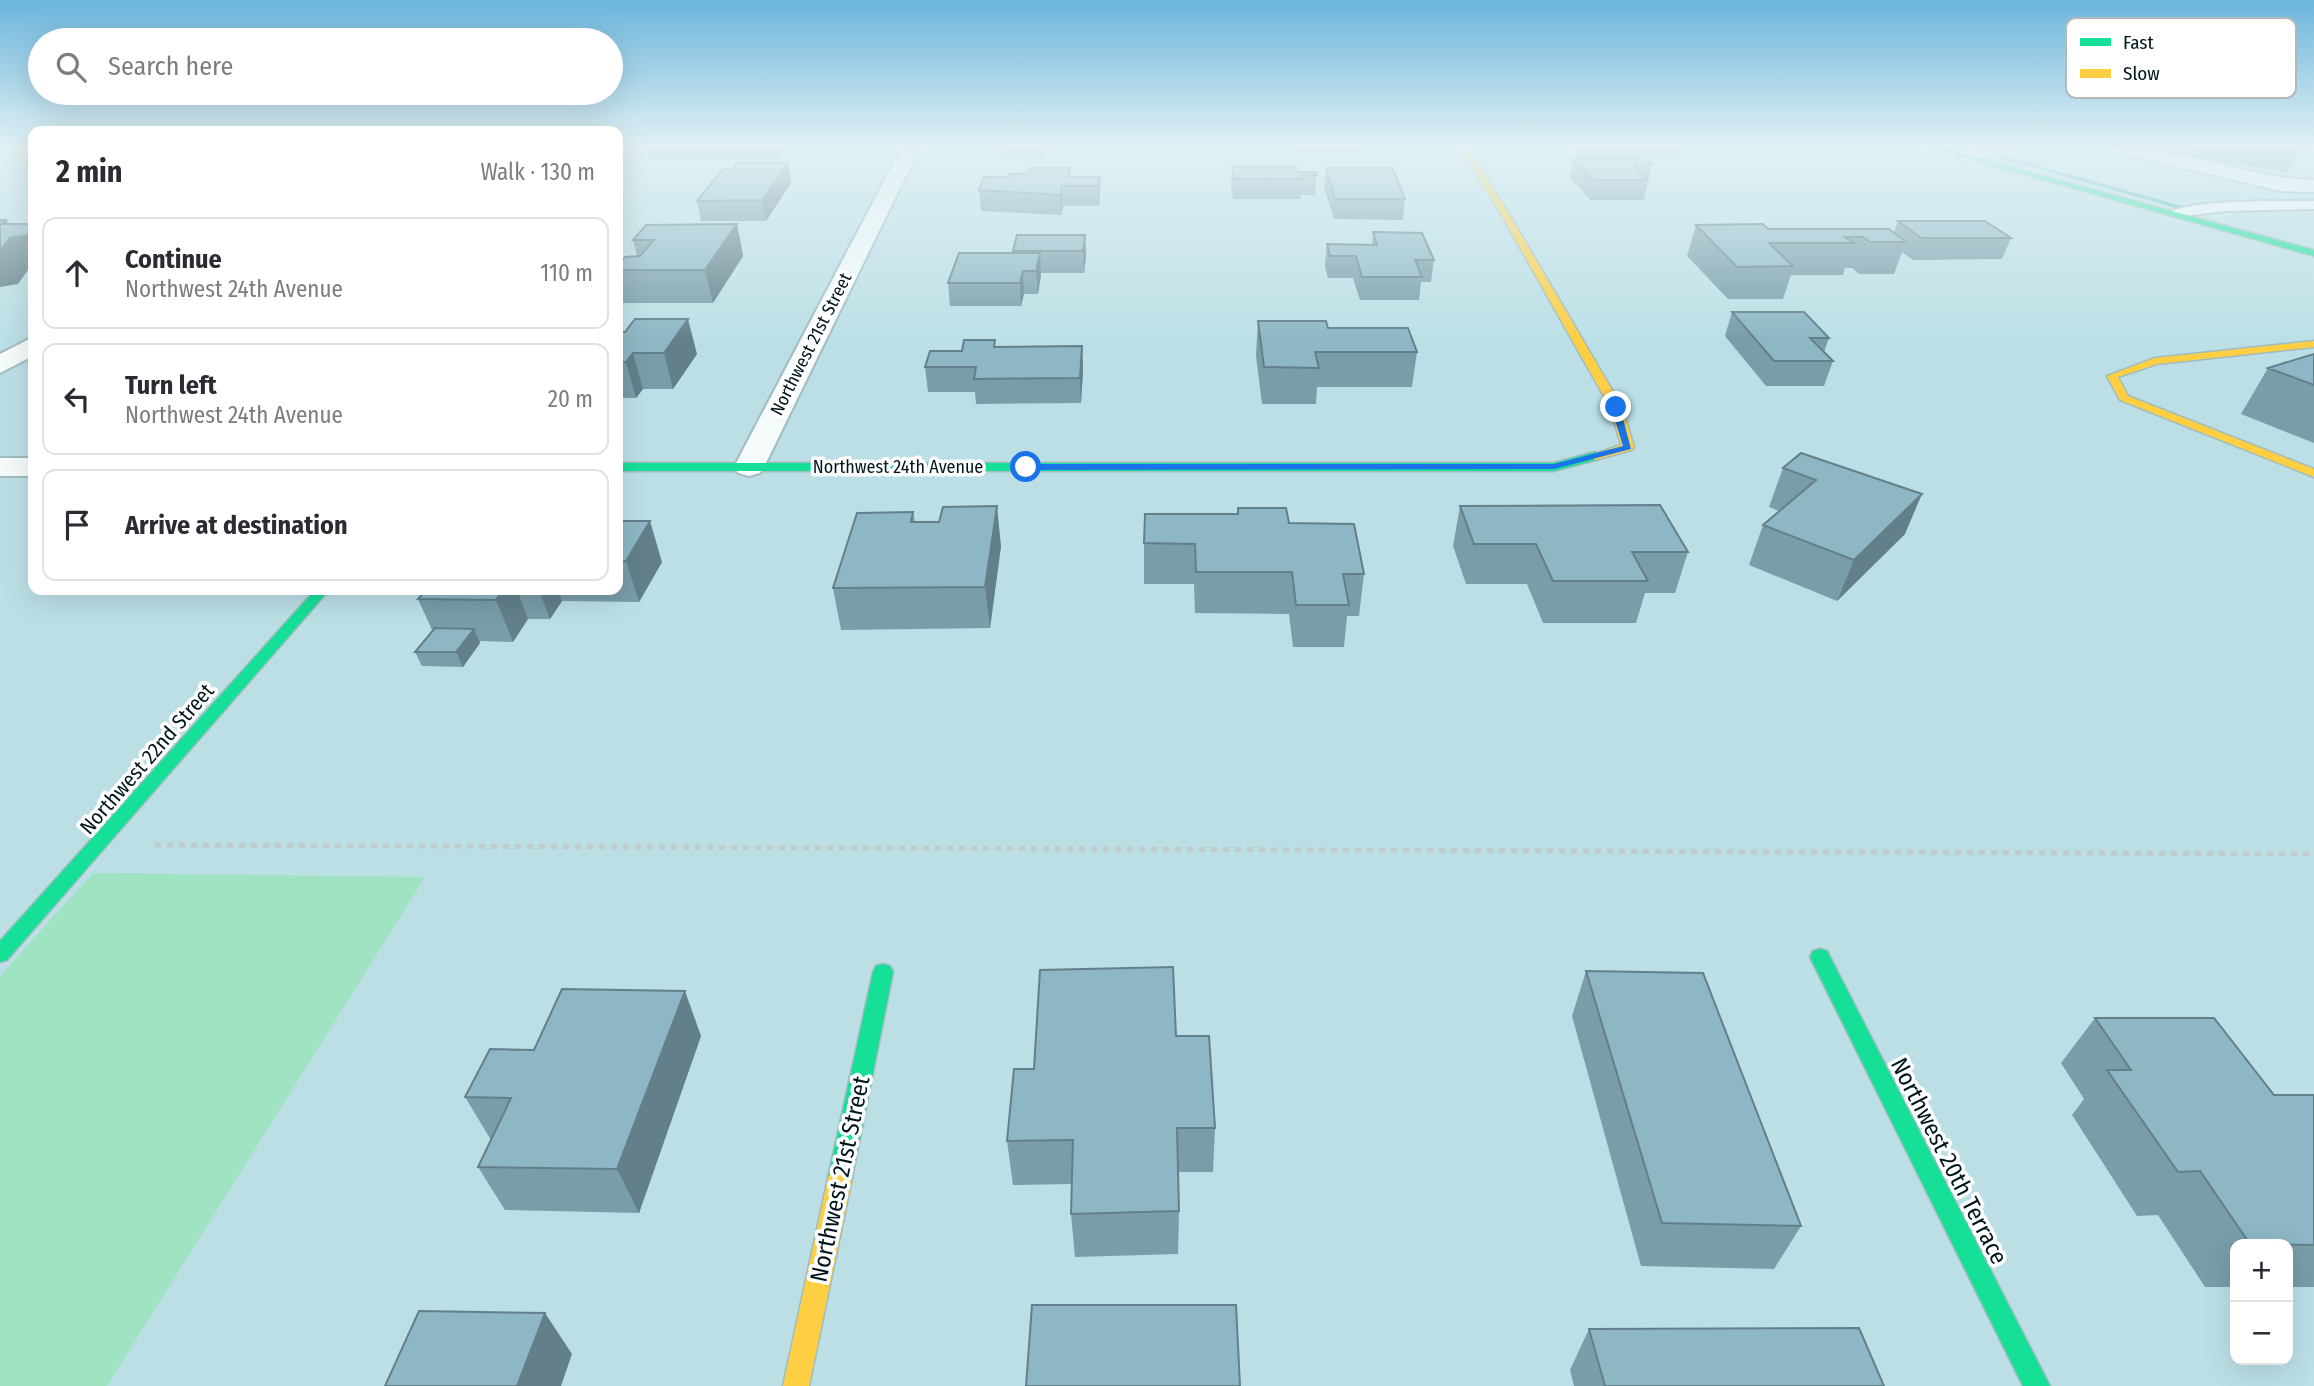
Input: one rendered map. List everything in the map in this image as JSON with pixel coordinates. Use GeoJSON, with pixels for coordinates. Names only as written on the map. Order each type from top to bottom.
{"type":"FeatureCollection","features":[{"type":"Feature","properties":{"kind":"street","name":"Northwest 21st Street"},"geometry":{"type":"LineString","coordinates":[[749,467],[878,212]]}},
{"type":"Feature","properties":{"kind":"street","name":"Northwest 24th Avenue"},"geometry":{"type":"LineString","coordinates":[[623,467],[1554,467],[1628,447],[1616,407],[1504,212]]}},
{"type":"Feature","properties":{"kind":"street"},"geometry":{"type":"LineString","coordinates":[[2172,212],[2314,253]]}},
{"type":"Feature","properties":{"kind":"street"},"geometry":{"type":"LineString","coordinates":[[2314,344],[2155,361],[2112,376],[2124,398],[2314,473]]}},
{"type":"Feature","properties":{"kind":"street"},"geometry":{"type":"LineString","coordinates":[[0,365],[28,348]]}},
{"type":"Feature","properties":{"kind":"street"},"geometry":{"type":"LineString","coordinates":[[0,467],[28,467]]}},
{"type":"Feature","properties":{"kind":"street","name":"Northwest 22nd Street"},"geometry":{"type":"LineString","coordinates":[[0,954],[318,595]]}},
{"type":"Feature","properties":{"kind":"street","name":"Northwest 20th Terrace"},"geometry":{"type":"LineString","coordinates":[[1821,957],[2037,1386]]}},
{"type":"Feature","properties":{"kind":"street","name":"Northwest 21st Street"},"geometry":{"type":"LineString","coordinates":[[796,1386],[883,972]]}},
{"type":"Feature","properties":{"kind":"lane"},"geometry":{"type":"LineString","coordinates":[[2177,213],[2188,212]]}},
{"type":"Feature","properties":{"kind":"path"},"geometry":{"type":"LineString","coordinates":[[100,844],[2314,853]]}},
{"type":"Feature","properties":{"kind":"green space"},"geometry":{"type":"Polygon","coordinates":[[[93,873],[425,877],[107,1386],[0,1386],[0,976],[93,873]]]}},
{"type":"Feature","properties":{"kind":"building"},"geometry":{"type":"Polygon","coordinates":[[[0,220],[6,220],[2,224],[28,224],[28,234],[10,238],[0,251],[0,220]]]}},
{"type":"Feature","properties":{"kind":"building"},"geometry":{"type":"Polygon","coordinates":[[[1898,221],[1985,221],[2011,238],[1921,238],[1898,221]]]}},
{"type":"Feature","properties":{"kind":"building"},"geometry":{"type":"Polygon","coordinates":[[[737,224],[705,270],[623,270],[625,257],[640,256],[654,240],[633,240],[646,225],[737,224]]]}},
{"type":"Feature","properties":{"kind":"building"},"geometry":{"type":"Polygon","coordinates":[[[1763,224],[1768,229],[1889,229],[1906,242],[1870,242],[1863,237],[1845,237],[1854,243],[1769,243],[1793,266],[1737,267],[1696,225],[1763,224]]]}},
{"type":"Feature","properties":{"kind":"building"},"geometry":{"type":"Polygon","coordinates":[[[1373,232],[1422,233],[1434,260],[1415,260],[1422,277],[1362,277],[1356,256],[1330,256],[1327,244],[1377,245],[1373,232]]]}},
{"type":"Feature","properties":{"kind":"building"},"geometry":{"type":"Polygon","coordinates":[[[1017,235],[1085,235],[1083,251],[1013,251],[1017,235]]]}},
{"type":"Feature","properties":{"kind":"building"},"geometry":{"type":"Polygon","coordinates":[[[959,253],[1040,253],[1036,271],[1023,271],[1020,283],[948,283],[959,253]]]}},
{"type":"Feature","properties":{"kind":"building"},"geometry":{"type":"Polygon","coordinates":[[[1732,312],[1804,312],[1829,338],[1810,338],[1833,361],[1774,361],[1732,312]]]}},
{"type":"Feature","properties":{"kind":"building"},"geometry":{"type":"Polygon","coordinates":[[[635,319],[688,319],[664,353],[633,353],[623,362],[625,332],[635,319]]]}},
{"type":"Feature","properties":{"kind":"building"},"geometry":{"type":"Polygon","coordinates":[[[1258,321],[1326,321],[1328,328],[1408,328],[1417,352],[1315,352],[1319,368],[1264,367],[1258,321]]]}},
{"type":"Feature","properties":{"kind":"building"},"geometry":{"type":"Polygon","coordinates":[[[964,340],[995,340],[994,347],[1082,346],[1080,378],[974,379],[976,367],[925,367],[930,351],[962,351],[964,340]]]}},
{"type":"Feature","properties":{"kind":"building"},"geometry":{"type":"Polygon","coordinates":[[[2314,354],[2314,385],[2268,368],[2314,354]]]}},
{"type":"Feature","properties":{"kind":"building"},"geometry":{"type":"Polygon","coordinates":[[[1801,453],[1922,494],[1854,560],[1763,525],[1816,480],[1783,468],[1801,453]]]}},
{"type":"Feature","properties":{"kind":"building"},"geometry":{"type":"Polygon","coordinates":[[[1660,505],[1688,552],[1632,552],[1648,581],[1553,581],[1536,544],[1474,544],[1460,506],[1660,505]]]}},
{"type":"Feature","properties":{"kind":"building"},"geometry":{"type":"Polygon","coordinates":[[[997,506],[985,587],[833,588],[857,513],[913,512],[911,522],[939,522],[943,507],[997,506]]]}},
{"type":"Feature","properties":{"kind":"building"},"geometry":{"type":"Polygon","coordinates":[[[1238,508],[1286,508],[1289,523],[1354,524],[1364,574],[1343,574],[1349,605],[1296,605],[1292,572],[1196,572],[1195,544],[1144,543],[1145,514],[1238,514],[1238,508]]]}},
{"type":"Feature","properties":{"kind":"building"},"geometry":{"type":"Polygon","coordinates":[[[623,521],[650,521],[626,561],[623,561],[623,521]]]}},
{"type":"Feature","properties":{"kind":"building"},"geometry":{"type":"Polygon","coordinates":[[[422,595],[500,595],[496,600],[418,599],[422,595]]]}},
{"type":"Feature","properties":{"kind":"building"},"geometry":{"type":"Polygon","coordinates":[[[435,628],[474,629],[456,652],[415,652],[435,628]]]}},
{"type":"Feature","properties":{"kind":"building"},"geometry":{"type":"Polygon","coordinates":[[[1173,967],[1176,1036],[1209,1036],[1215,1128],[1177,1128],[1179,1211],[1071,1214],[1073,1140],[1007,1141],[1014,1069],[1034,1069],[1040,970],[1173,967]]]}},
{"type":"Feature","properties":{"kind":"building"},"geometry":{"type":"Polygon","coordinates":[[[1586,971],[1703,973],[1801,1226],[1662,1223],[1586,971]]]}},
{"type":"Feature","properties":{"kind":"building"},"geometry":{"type":"Polygon","coordinates":[[[562,989],[685,991],[617,1169],[478,1167],[511,1098],[465,1097],[490,1049],[534,1050],[562,989]]]}},
{"type":"Feature","properties":{"kind":"building"},"geometry":{"type":"Polygon","coordinates":[[[2095,1018],[2214,1018],[2274,1095],[2314,1095],[2314,1245],[2293,1245],[2293,1239],[2247,1239],[2200,1171],[2178,1172],[2107,1070],[2131,1070],[2095,1018]]]}},
{"type":"Feature","properties":{"kind":"building"},"geometry":{"type":"Polygon","coordinates":[[[1032,1305],[1236,1305],[1240,1386],[1026,1386],[1032,1305]]]}},
{"type":"Feature","properties":{"kind":"building"},"geometry":{"type":"Polygon","coordinates":[[[419,1311],[545,1313],[517,1386],[385,1386],[419,1311]]]}},
{"type":"Feature","properties":{"kind":"building"},"geometry":{"type":"Polygon","coordinates":[[[1859,1328],[1884,1386],[1605,1386],[1589,1329],[1859,1328]]]}},
{"type":"Feature","properties":{"kind":"traffic: fast"},"geometry":{"type":"LineString","coordinates":[[2164,212],[2314,253]]}},
{"type":"Feature","properties":{"kind":"traffic: fast"},"geometry":{"type":"LineString","coordinates":[[623,467],[1554,467],[1595,456]]}},
{"type":"Feature","properties":{"kind":"traffic: fast"},"geometry":{"type":"LineString","coordinates":[[0,954],[318,595]]}},
{"type":"Feature","properties":{"kind":"traffic: fast"},"geometry":{"type":"LineString","coordinates":[[1820,957],[2037,1386]]}},
{"type":"Feature","properties":{"kind":"traffic: fast"},"geometry":{"type":"LineString","coordinates":[[840,1178],[883,972]]}},
{"type":"Feature","properties":{"kind":"traffic: slow"},"geometry":{"type":"LineString","coordinates":[[1504,212],[1616,407],[1628,447],[1595,456]]}},
{"type":"Feature","properties":{"kind":"traffic: slow"},"geometry":{"type":"LineString","coordinates":[[2314,344],[2155,361],[2112,376],[2124,398],[2314,473]]}},
{"type":"Feature","properties":{"kind":"traffic: slow"},"geometry":{"type":"LineString","coordinates":[[796,1386],[840,1178]]}},
{"type":"Feature","properties":{"kind":"route"},"geometry":{"type":"LineString","coordinates":[[1026,467],[1554,467],[1628,447],[1616,407]]}}]}
